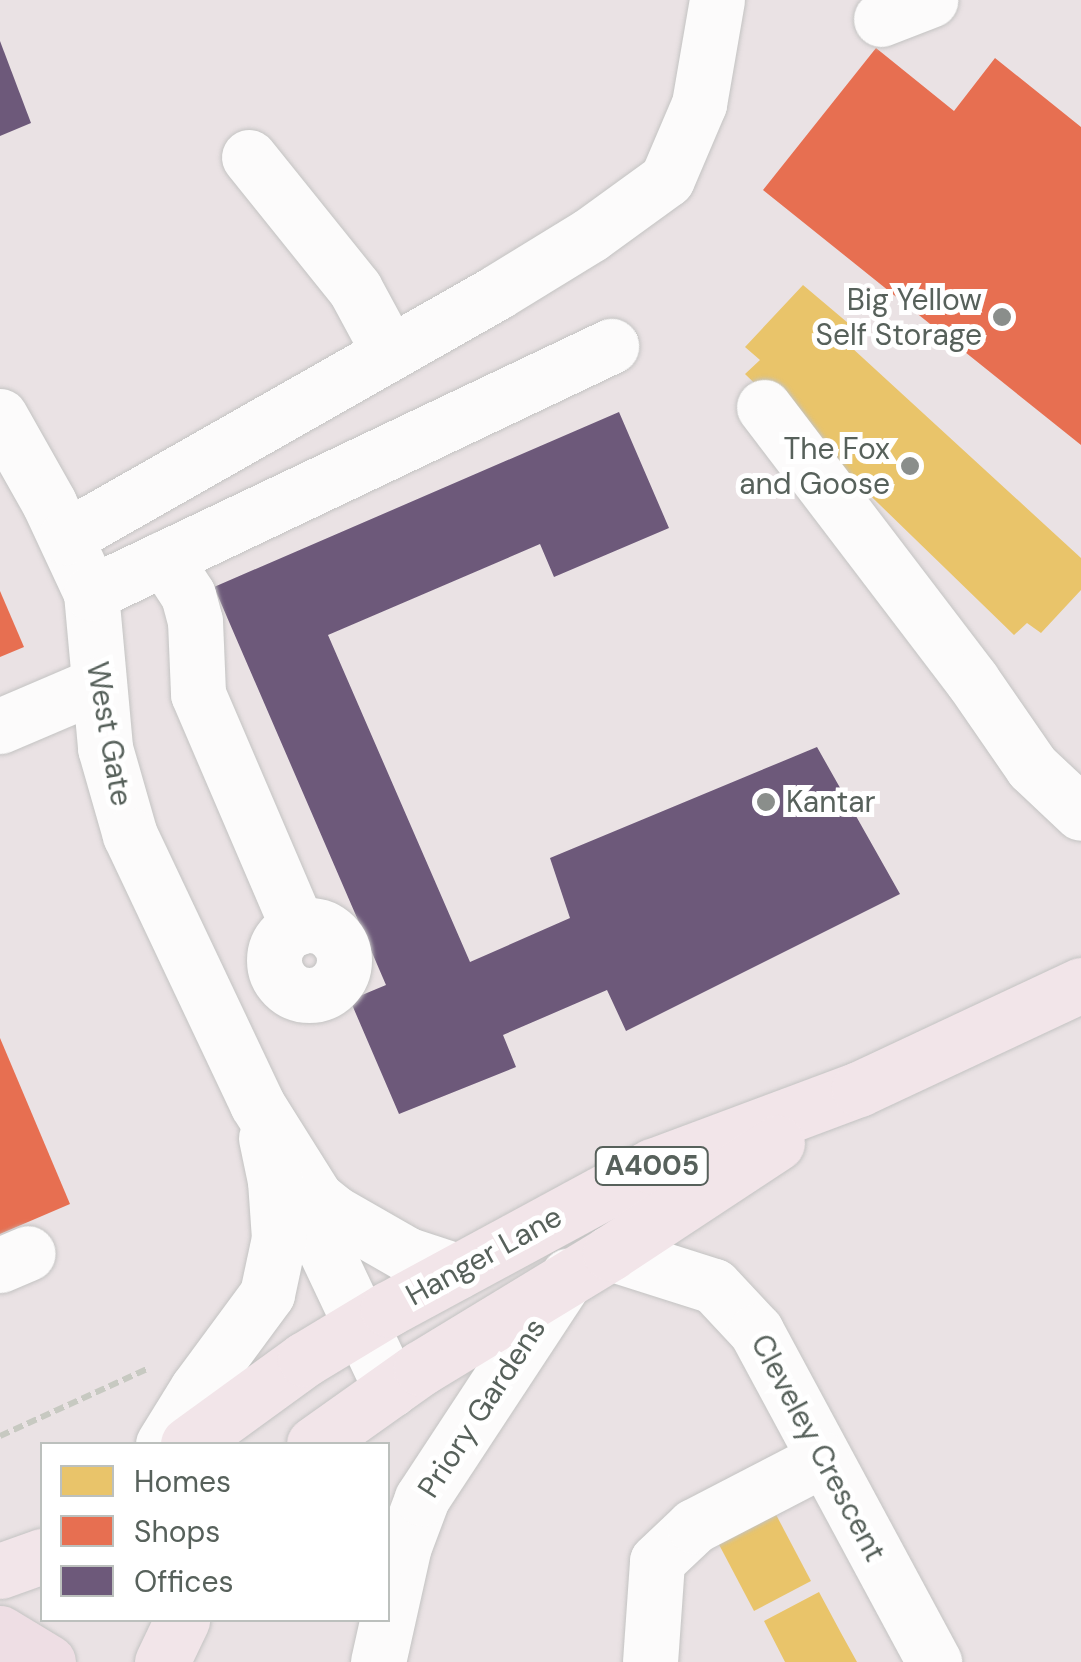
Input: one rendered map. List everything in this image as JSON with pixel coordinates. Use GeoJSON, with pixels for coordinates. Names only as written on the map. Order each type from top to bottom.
{"type":"FeatureCollection","features":[{"type":"Feature","properties":{"kind":"highway"},"geometry":{"type":"LineString","coordinates":[[0,1633],[48,1662]]}},
{"type":"Feature","properties":{"kind":"main road","name":"Hanger Lane"},"geometry":{"type":"LineString","coordinates":[[191,1442],[305,1360],[361,1326],[652,1166],[859,1089],[1081,984]]}},
{"type":"Feature","properties":{"kind":"main road","name":"Hanger Lane"},"geometry":{"type":"LineString","coordinates":[[317,1442],[391,1389],[859,1089]]}},
{"type":"Feature","properties":{"kind":"main road"},"geometry":{"type":"LineString","coordinates":[[0,1571],[40,1557]]}},
{"type":"Feature","properties":{"kind":"main road"},"geometry":{"type":"LineString","coordinates":[[162,1662],[181,1622]]}},
{"type":"Feature","properties":{"kind":"street"},"geometry":{"type":"LineString","coordinates":[[66,537],[590,235],[667,179],[700,104],[717,0]]}},
{"type":"Feature","properties":{"kind":"street"},"geometry":{"type":"LineString","coordinates":[[249,157],[345,275],[389,352]]}},
{"type":"Feature","properties":{"kind":"street"},"geometry":{"type":"LineString","coordinates":[[91,593],[611,346]]}},
{"type":"Feature","properties":{"kind":"street"},"geometry":{"type":"LineString","coordinates":[[764,407],[1032,767],[1081,813]]}},
{"type":"Feature","properties":{"kind":"street","name":"West Gate"},"geometry":{"type":"LineString","coordinates":[[0,416],[66,537],[91,593],[96,685],[105,748],[130,836],[257,1104],[316,1198],[374,1238],[456,1271]]}},
{"type":"Feature","properties":{"kind":"street"},"geometry":{"type":"LineString","coordinates":[[164,558],[188,596],[194,620],[198,694],[298,926]]}},
{"type":"Feature","properties":{"kind":"street"},"geometry":{"type":"LineString","coordinates":[[0,726],[96,685]]}},
{"type":"Feature","properties":{"kind":"street","name":"West Gate"},"geometry":{"type":"LineString","coordinates":[[164,1442],[197,1389],[267,1294],[277,1261],[275,1181],[257,1104]]}},
{"type":"Feature","properties":{"kind":"street","name":"West Gate"},"geometry":{"type":"LineString","coordinates":[[316,1198],[321,1241],[391,1389]]}},
{"type":"Feature","properties":{"kind":"street","name":"Cleveley Crescent"},"geometry":{"type":"LineString","coordinates":[[589,1265],[714,1286],[756,1331],[934,1662]]}},
{"type":"Feature","properties":{"kind":"street","name":"Priory Gardens"},"geometry":{"type":"LineString","coordinates":[[390,1608],[404,1546],[422,1498],[589,1265]]}},
{"type":"Feature","properties":{"kind":"street"},"geometry":{"type":"LineString","coordinates":[[650,1662],[657,1562],[694,1526],[824,1458]]}},
{"type":"Feature","properties":{"kind":"street","name":"Priory Gardens"},"geometry":{"type":"LineString","coordinates":[[378,1662],[387,1622]]}},
{"type":"Feature","properties":{"kind":"path"},"geometry":{"type":"LineString","coordinates":[[0,1436],[155,1364]]}},
{"type":"Feature","properties":{"kind":"building: Homes","name":"The Fox and Goose"},"geometry":{"type":"Polygon","coordinates":[[[803,285],[848,323],[839,336],[1081,558],[1081,590],[1041,633],[1027,623],[1014,635],[745,374],[760,360],[745,347],[803,285]]]}},
{"type":"Feature","properties":{"kind":"building: Homes"},"geometry":{"type":"Polygon","coordinates":[[[772,1507],[811,1581],[754,1611],[715,1537],[772,1507]]]}},
{"type":"Feature","properties":{"kind":"building: Homes"},"geometry":{"type":"Polygon","coordinates":[[[819,1592],[857,1662],[785,1662],[764,1621],[819,1592]]]}},
{"type":"Feature","properties":{"kind":"building: Shops","name":"Big Yellow Self Storage"},"geometry":{"type":"Polygon","coordinates":[[[876,48],[954,111],[995,58],[1081,127],[1081,445],[763,190],[876,48]]]}},
{"type":"Feature","properties":{"kind":"building: Shops"},"geometry":{"type":"Polygon","coordinates":[[[0,591],[24,647],[0,657],[0,591]]]}},
{"type":"Feature","properties":{"kind":"building: Shops"},"geometry":{"type":"Polygon","coordinates":[[[0,1038],[70,1204],[0,1234],[0,1038]]]}},
{"type":"Feature","properties":{"kind":"building: Offices"},"geometry":{"type":"Polygon","coordinates":[[[0,41],[31,123],[0,136],[0,41]]]}},
{"type":"Feature","properties":{"kind":"building: Offices","name":"Kantar"},"geometry":{"type":"Polygon","coordinates":[[[619,412],[669,528],[554,577],[540,544],[328,635],[470,962],[570,918],[550,858],[817,747],[900,894],[626,1031],[607,990],[503,1035],[516,1067],[399,1114],[350,1000],[386,985],[214,587],[619,412]]]}},
{"type":"Feature","properties":{"kind":"place","name":"Big Yellow Self Storage"},"geometry":{"type":"Point","coordinates":[1002,317]}},
{"type":"Feature","properties":{"kind":"place","name":"The Fox and Goose"},"geometry":{"type":"Point","coordinates":[910,466]}},
{"type":"Feature","properties":{"kind":"place","name":"Kantar"},"geometry":{"type":"Point","coordinates":[766,802]}}]}
